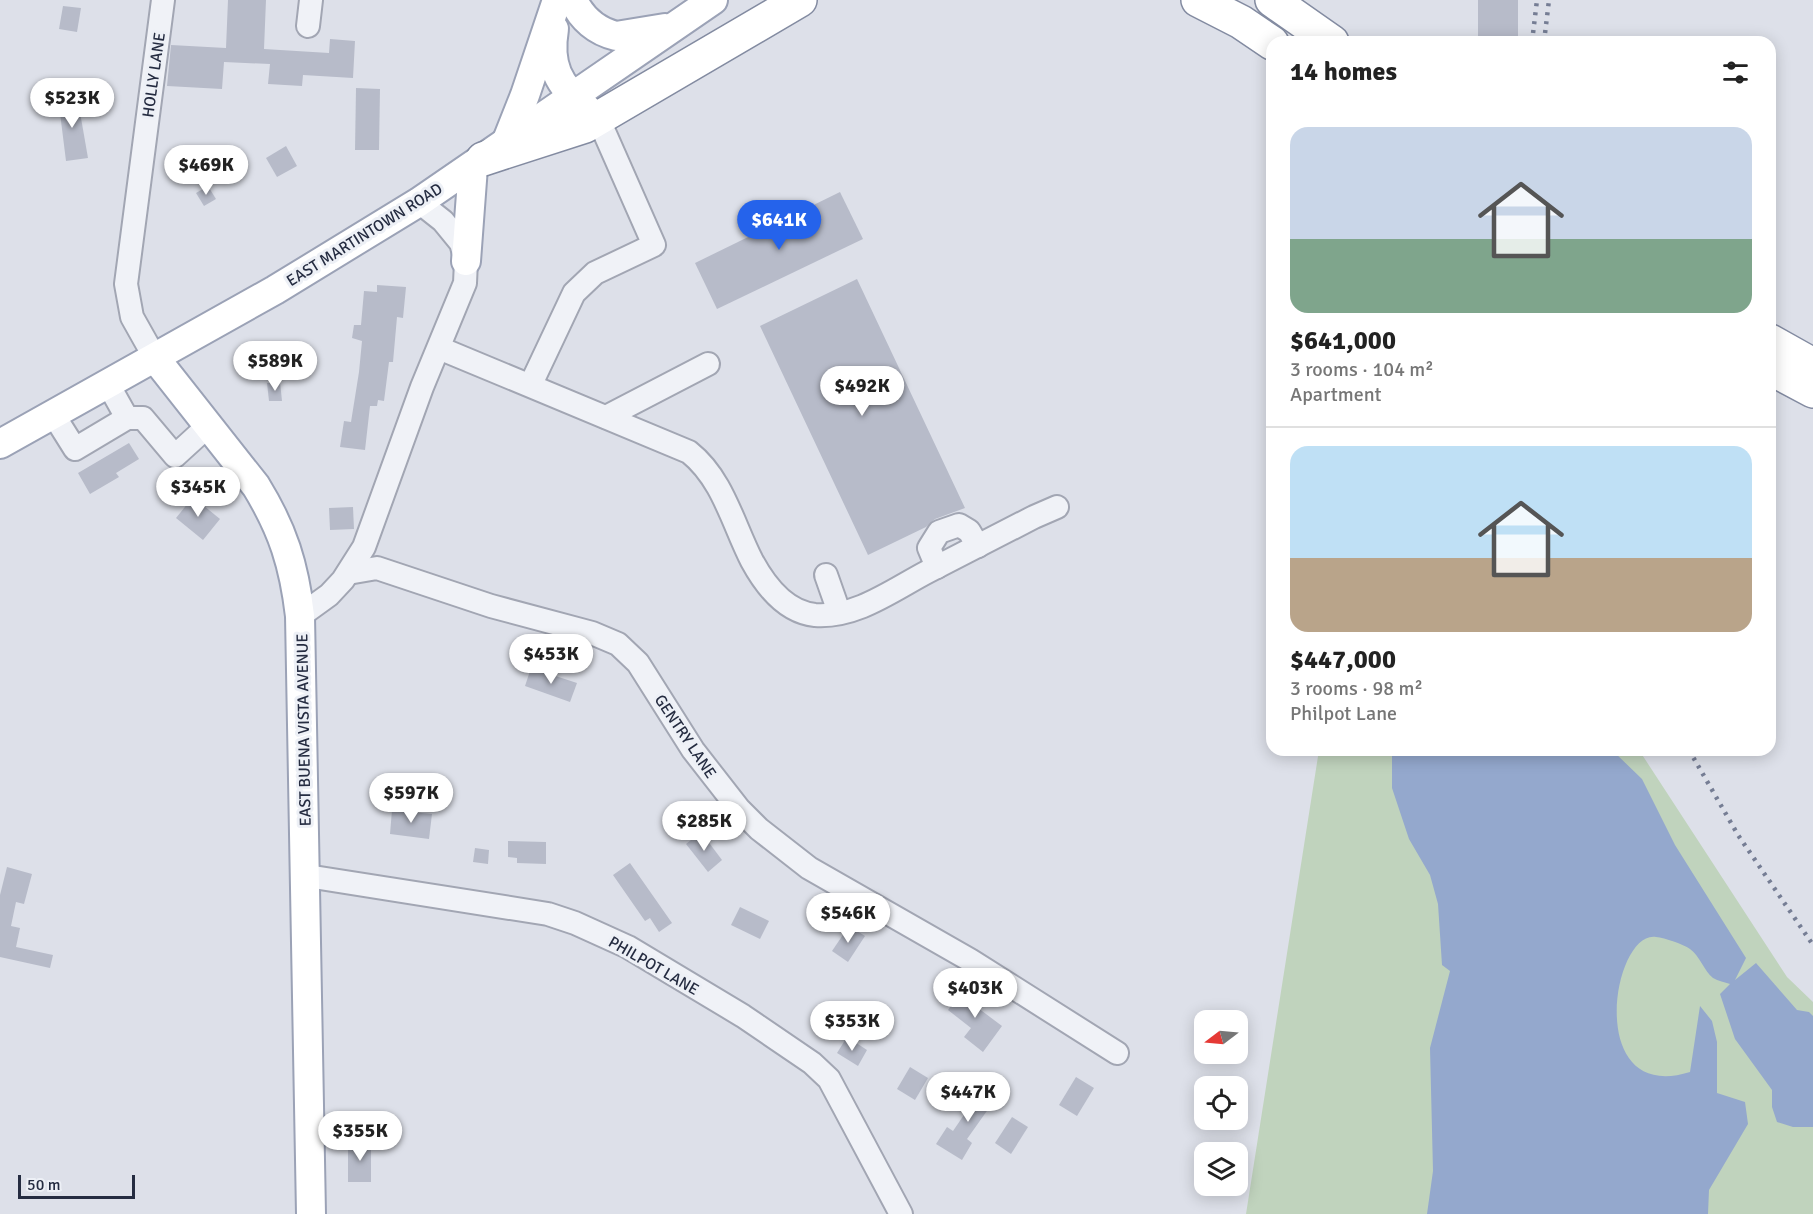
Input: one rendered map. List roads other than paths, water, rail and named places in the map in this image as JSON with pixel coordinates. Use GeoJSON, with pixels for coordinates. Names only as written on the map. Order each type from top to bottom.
{"type":"FeatureCollection","features":[{"type":"Feature","properties":{"kind":"highway"},"geometry":{"type":"LineString","coordinates":[[487,156],[585,126],[801,0]]}},
{"type":"Feature","properties":{"kind":"highway"},"geometry":{"type":"LineString","coordinates":[[1198,0],[1241,22],[1266,39]]}},
{"type":"Feature","properties":{"kind":"highway"},"geometry":{"type":"LineString","coordinates":[[1233,0],[1284,36]]}},
{"type":"Feature","properties":{"kind":"highway"},"geometry":{"type":"LineString","coordinates":[[1272,0],[1323,36]]}},
{"type":"Feature","properties":{"kind":"highway"},"geometry":{"type":"LineString","coordinates":[[1776,344],[1813,365]]}},
{"type":"Feature","properties":{"kind":"highway"},"geometry":{"type":"LineString","coordinates":[[1776,371],[1813,391]]}},
{"type":"Feature","properties":{"kind":"main road"},"geometry":{"type":"LineString","coordinates":[[558,0],[552,42],[557,78],[571,95],[598,118]]}},
{"type":"Feature","properties":{"kind":"main road"},"geometry":{"type":"LineString","coordinates":[[466,261],[487,156],[525,95],[558,0]]}},
{"type":"Feature","properties":{"kind":"main road"},"geometry":{"type":"LineString","coordinates":[[566,0],[573,68],[571,95]]}},
{"type":"Feature","properties":{"kind":"main road"},"geometry":{"type":"LineString","coordinates":[[573,0],[588,22],[616,36],[676,26]]}},
{"type":"Feature","properties":{"kind":"main road","name":"EAST MARTINTOWN ROAD"},"geometry":{"type":"LineString","coordinates":[[0,444],[155,358],[419,202],[571,95],[713,0]]}},
{"type":"Feature","properties":{"kind":"main road"},"geometry":{"type":"LineString","coordinates":[[155,358],[208,424],[270,508],[292,561],[300,616]]}},
{"type":"Feature","properties":{"kind":"main road","name":"EAST BUENA VISTA AVENUE"},"geometry":{"type":"LineString","coordinates":[[300,616],[307,876],[311,1214]]}},
{"type":"Feature","properties":{"kind":"street","name":"HOLLY LANE"},"geometry":{"type":"LineString","coordinates":[[155,358],[132,317],[126,284],[163,0]]}},
{"type":"Feature","properties":{"kind":"street"},"geometry":{"type":"LineString","coordinates":[[308,26],[311,0]]}},
{"type":"Feature","properties":{"kind":"street"},"geometry":{"type":"LineString","coordinates":[[531,384],[574,293],[595,273],[654,245],[598,118]]}},
{"type":"Feature","properties":{"kind":"street"},"geometry":{"type":"LineString","coordinates":[[419,202],[449,229],[460,243],[466,261]]}},
{"type":"Feature","properties":{"kind":"street","name":"EAST BUENA VISTA AVENUE"},"geometry":{"type":"LineString","coordinates":[[300,616],[329,595],[348,573],[373,528],[422,387],[465,283],[466,261]]}},
{"type":"Feature","properties":{"kind":"street"},"geometry":{"type":"LineString","coordinates":[[440,348],[676,446],[699,460],[716,482],[758,572],[774,594],[808,613],[839,612],[866,605],[1057,507]]}},
{"type":"Feature","properties":{"kind":"street"},"geometry":{"type":"LineString","coordinates":[[606,417],[708,364]]}},
{"type":"Feature","properties":{"kind":"street"},"geometry":{"type":"LineString","coordinates":[[108,384],[127,418]]}},
{"type":"Feature","properties":{"kind":"street"},"geometry":{"type":"LineString","coordinates":[[53,414],[75,449],[127,418],[143,418],[176,456],[208,424]]}},
{"type":"Feature","properties":{"kind":"street"},"geometry":{"type":"LineString","coordinates":[[938,567],[929,548],[939,532],[959,525],[969,531],[978,546]]}},
{"type":"Feature","properties":{"kind":"street","name":"GENTRY LANE"},"geometry":{"type":"LineString","coordinates":[[348,573],[377,568],[491,606],[592,633],[618,644],[638,663],[716,781],[739,809],[776,843],[809,868],[970,960],[1117,1053]]}},
{"type":"Feature","properties":{"kind":"street"},"geometry":{"type":"LineString","coordinates":[[826,575],[839,612]]}},
{"type":"Feature","properties":{"kind":"street","name":"PHILPOT LANE"},"geometry":{"type":"LineString","coordinates":[[307,876],[548,914],[602,934],[628,947],[742,1016],[812,1063],[829,1079],[901,1214]]}},
{"type":"Feature","properties":{"kind":"water"},"geometry":{"type":"Polygon","coordinates":[[[1392,756],[1618,756],[1642,779],[1675,845],[1746,958],[1735,980],[1756,963],[1797,1010],[1809,1012],[1813,1016],[1813,1127],[1793,1127],[1777,1122],[1772,1107],[1772,1090],[1735,1039],[1720,994],[1730,984],[1713,978],[1690,949],[1656,937],[1640,942],[1628,960],[1619,985],[1617,1014],[1621,1042],[1634,1064],[1656,1075],[1690,1072],[1700,1006],[1712,1021],[1717,1042],[1717,1093],[1745,1102],[1748,1124],[1709,1190],[1708,1214],[1427,1214],[1433,1171],[1430,1048],[1450,971],[1442,965],[1438,904],[1430,875],[1409,839],[1392,788],[1392,756]]]}},
{"type":"Feature","properties":{"kind":"railway"},"geometry":{"type":"LineString","coordinates":[[1533,36],[1537,0]]}},
{"type":"Feature","properties":{"kind":"railway"},"geometry":{"type":"LineString","coordinates":[[1545,36],[1549,0]]}},
{"type":"Feature","properties":{"kind":"railway"},"geometry":{"type":"LineString","coordinates":[[1692,756],[1738,835],[1813,945]]}}]}
